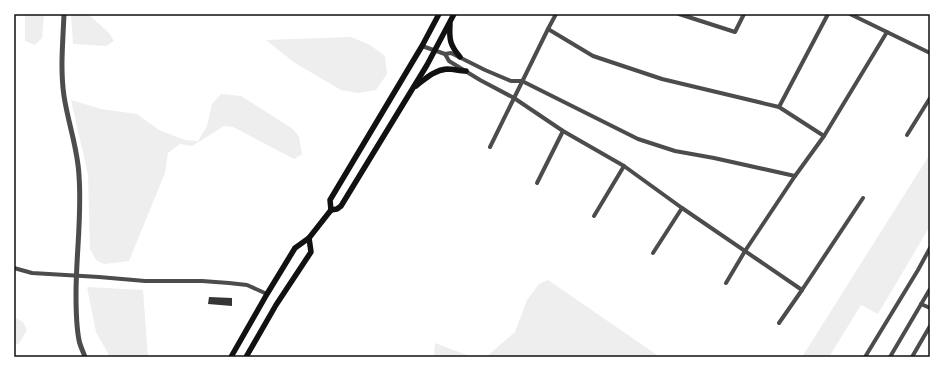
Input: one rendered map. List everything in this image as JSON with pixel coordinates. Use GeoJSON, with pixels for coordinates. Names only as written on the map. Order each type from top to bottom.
{"type":"FeatureCollection","features":[{"type":"Feature","properties":{"kind":"main road"},"geometry":{"type":"LineString","coordinates":[[231,357],[295,248],[310,238],[331,210],[330,200],[422,46],[439,14]]}},
{"type":"Feature","properties":{"kind":"main road"},"geometry":{"type":"LineString","coordinates":[[331,210],[337,209],[341,206],[435,50],[454,14]]}},
{"type":"Feature","properties":{"kind":"main road"},"geometry":{"type":"LineString","coordinates":[[450,20],[450,39],[453,48],[460,57]]}},
{"type":"Feature","properties":{"kind":"main road"},"geometry":{"type":"LineString","coordinates":[[412,89],[431,74],[439,70],[448,69],[466,72]]}},
{"type":"Feature","properties":{"kind":"main road"},"geometry":{"type":"LineString","coordinates":[[246,357],[276,305],[311,252],[310,238]]}},
{"type":"Feature","properties":{"kind":"street"},"geometry":{"type":"LineString","coordinates":[[64,14],[62,59],[64,94],[77,156],[79,176],[80,213],[76,276],[76,322],[79,342],[85,357]]}},
{"type":"Feature","properties":{"kind":"street"},"geometry":{"type":"LineString","coordinates":[[490,147],[556,14]]}},
{"type":"Feature","properties":{"kind":"street"},"geometry":{"type":"LineString","coordinates":[[678,14],[736,32],[744,14]]}},
{"type":"Feature","properties":{"kind":"street"},"geometry":{"type":"LineString","coordinates":[[779,107],[828,14]]}},
{"type":"Feature","properties":{"kind":"street"},"geometry":{"type":"LineString","coordinates":[[850,14],[930,53]]}},
{"type":"Feature","properties":{"kind":"street"},"geometry":{"type":"LineString","coordinates":[[548,29],[593,56],[606,61],[662,79],[779,107],[824,136]]}},
{"type":"Feature","properties":{"kind":"street"},"geometry":{"type":"LineString","coordinates":[[726,283],[745,251],[795,176],[824,136],[888,32]]}},
{"type":"Feature","properties":{"kind":"street"},"geometry":{"type":"LineString","coordinates":[[422,46],[445,54],[451,52],[511,82],[522,81],[638,139],[675,151],[795,176]]}},
{"type":"Feature","properties":{"kind":"street"},"geometry":{"type":"LineString","coordinates":[[445,54],[449,62],[514,98],[563,131],[624,166],[682,208],[802,290]]}},
{"type":"Feature","properties":{"kind":"street"},"geometry":{"type":"LineString","coordinates":[[907,135],[930,98]]}},
{"type":"Feature","properties":{"kind":"street"},"geometry":{"type":"LineString","coordinates":[[537,183],[563,131]]}},
{"type":"Feature","properties":{"kind":"street"},"geometry":{"type":"LineString","coordinates":[[594,216],[624,166]]}},
{"type":"Feature","properties":{"kind":"street"},"geometry":{"type":"LineString","coordinates":[[779,323],[863,198]]}},
{"type":"Feature","properties":{"kind":"street"},"geometry":{"type":"LineString","coordinates":[[653,253],[682,208]]}},
{"type":"Feature","properties":{"kind":"street"},"geometry":{"type":"LineString","coordinates":[[865,357],[930,248]]}},
{"type":"Feature","properties":{"kind":"street"},"geometry":{"type":"LineString","coordinates":[[14,268],[32,273],[145,281],[202,281],[229,283],[247,285],[267,294]]}},
{"type":"Feature","properties":{"kind":"street"},"geometry":{"type":"LineString","coordinates":[[890,357],[930,289]]}},
{"type":"Feature","properties":{"kind":"street"},"geometry":{"type":"LineString","coordinates":[[921,304],[930,308]]}},
{"type":"Feature","properties":{"kind":"street"},"geometry":{"type":"LineString","coordinates":[[912,357],[930,326]]}},
{"type":"Feature","properties":{"kind":"shaded area"},"geometry":{"type":"Polygon","coordinates":[[[25,14],[44,14],[42,38],[35,45],[25,41],[25,14]]]}},
{"type":"Feature","properties":{"kind":"shaded area"},"geometry":{"type":"Polygon","coordinates":[[[71,14],[88,14],[109,33],[114,41],[106,46],[73,44],[71,14]]]}},
{"type":"Feature","properties":{"kind":"shaded area"},"geometry":{"type":"Polygon","coordinates":[[[351,37],[370,45],[385,56],[387,74],[376,90],[358,93],[341,90],[295,63],[266,40],[351,37]]]}},
{"type":"Feature","properties":{"kind":"shaded area"},"geometry":{"type":"Polygon","coordinates":[[[221,94],[241,96],[293,129],[299,137],[302,154],[294,159],[233,127],[224,126],[192,146],[180,144],[168,153],[165,173],[129,261],[104,264],[96,260],[90,249],[88,175],[71,100],[101,109],[137,114],[159,130],[185,140],[198,141],[207,126],[212,104],[221,94]]]}},
{"type":"Feature","properties":{"kind":"shaded area"},"geometry":{"type":"Polygon","coordinates":[[[930,154],[930,226],[878,314],[861,305],[829,357],[802,357],[930,154]]]}},
{"type":"Feature","properties":{"kind":"shaded area"},"geometry":{"type":"Polygon","coordinates":[[[548,280],[660,357],[486,357],[515,332],[527,300],[539,284],[548,280]]]}},
{"type":"Feature","properties":{"kind":"shaded area"},"geometry":{"type":"Polygon","coordinates":[[[87,287],[143,290],[148,357],[110,357],[96,332],[87,287]]]}},
{"type":"Feature","properties":{"kind":"shaded area"},"geometry":{"type":"Polygon","coordinates":[[[14,317],[23,322],[27,330],[18,345],[14,342],[14,317]]]}},
{"type":"Feature","properties":{"kind":"shaded area"},"geometry":{"type":"Polygon","coordinates":[[[435,343],[472,357],[434,357],[435,343]]]}},
{"type":"Feature","properties":{"kind":"building"},"geometry":{"type":"Polygon","coordinates":[[[209,297],[232,298],[232,306],[208,304],[209,297]]]}}]}
